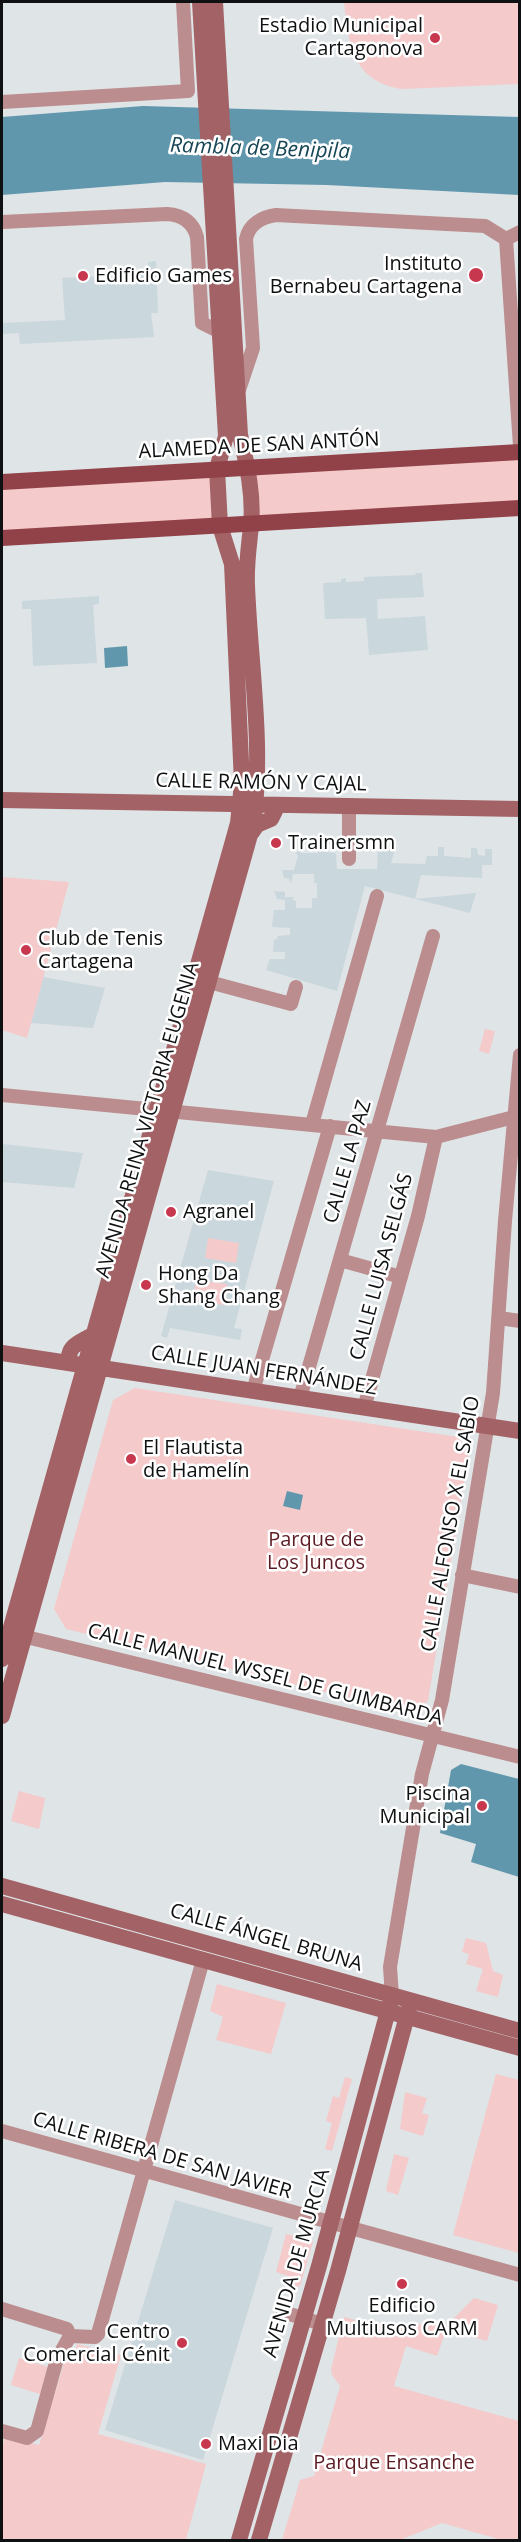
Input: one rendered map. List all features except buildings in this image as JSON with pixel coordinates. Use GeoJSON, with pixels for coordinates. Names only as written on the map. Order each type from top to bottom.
{"type":"FeatureCollection","features":[{"type":"Feature","properties":{"kind":"main road"},"geometry":{"type":"LineString","coordinates":[[200,2],[213,97],[221,228]]}},
{"type":"Feature","properties":{"kind":"main road"},"geometry":{"type":"LineString","coordinates":[[213,97],[215,2]]}},
{"type":"Feature","properties":{"kind":"main road","name":"AVENIDA REINA VICTORIA EUGENIA"},"geometry":{"type":"LineString","coordinates":[[221,228],[220,332],[226,436],[217,470],[220,526],[232,564],[241,757],[256,805]]}},
{"type":"Feature","properties":{"kind":"main road","name":"AVENIDA REINA VICTORIA EUGENIA"},"geometry":{"type":"LineString","coordinates":[[85,1365],[165,1109],[233,841],[256,805],[257,766],[246,574],[252,524],[248,468],[240,435],[221,228]]}},
{"type":"Feature","properties":{"kind":"main road","name":"ALAMEDA DE SAN ANTÓN"},"geometry":{"type":"LineString","coordinates":[[2,482],[519,452]]}},
{"type":"Feature","properties":{"kind":"main road"},"geometry":{"type":"LineString","coordinates":[[2,538],[519,508]]}},
{"type":"Feature","properties":{"kind":"main road","name":"CALLE RAMÓN Y CAJAL"},"geometry":{"type":"LineString","coordinates":[[2,800],[519,809]]}},
{"type":"Feature","properties":{"kind":"main road","name":"AVENIDA REINA VICTORIA EUGENIA"},"geometry":{"type":"LineString","coordinates":[[2,1659],[12,1633],[94,1334],[165,1109],[209,982],[250,835],[257,825],[271,819],[275,811],[256,805]]}},
{"type":"Feature","properties":{"kind":"main road","name":"CALLE JUAN FERNÁNDEZ"},"geometry":{"type":"LineString","coordinates":[[2,1353],[519,1431]]}},
{"type":"Feature","properties":{"kind":"main road","name":"AVENIDA REINA VICTORIA EUGENIA"},"geometry":{"type":"LineString","coordinates":[[2,1716],[12,1633]]}},
{"type":"Feature","properties":{"kind":"main road","name":"CALLE ÁNGEL BRUNA"},"geometry":{"type":"LineString","coordinates":[[2,1886],[390,2003],[519,2048]]}},
{"type":"Feature","properties":{"kind":"main road","name":"CALLE ÁNGEL BRUNA"},"geometry":{"type":"LineString","coordinates":[[2,1904],[203,1960],[390,2003]]}},
{"type":"Feature","properties":{"kind":"main road","name":"AVENIDA DE MURCIA"},"geometry":{"type":"LineString","coordinates":[[239,2541],[331,2223],[390,2003]]}},
{"type":"Feature","properties":{"kind":"main road","name":"CALLE ÁNGEL BRUNA"},"geometry":{"type":"LineString","coordinates":[[409,2009],[519,2031]]}},
{"type":"Feature","properties":{"kind":"main road","name":"AVENIDA DE MURCIA"},"geometry":{"type":"LineString","coordinates":[[260,2541],[409,2009]]}},
{"type":"Feature","properties":{"kind":"street"},"geometry":{"type":"LineString","coordinates":[[2,102],[188,91],[183,2]]}},
{"type":"Feature","properties":{"kind":"street"},"geometry":{"type":"LineString","coordinates":[[2,222],[167,214],[184,218],[196,232],[202,323],[220,332]]}},
{"type":"Feature","properties":{"kind":"street"},"geometry":{"type":"LineString","coordinates":[[237,395],[253,348],[247,235],[259,220],[276,215],[485,226],[506,239]]}},
{"type":"Feature","properties":{"kind":"street"},"geometry":{"type":"LineString","coordinates":[[506,239],[519,232]]}},
{"type":"Feature","properties":{"kind":"street"},"geometry":{"type":"LineString","coordinates":[[506,239],[519,446]]}},
{"type":"Feature","properties":{"kind":"street"},"geometry":{"type":"LineString","coordinates":[[349,806],[349,859]]}},
{"type":"Feature","properties":{"kind":"street"},"geometry":{"type":"LineString","coordinates":[[312,1124],[378,896]]}},
{"type":"Feature","properties":{"kind":"street","name":"CALLE LA PAZ"},"geometry":{"type":"LineString","coordinates":[[300,1398],[434,936]]}},
{"type":"Feature","properties":{"kind":"street"},"geometry":{"type":"LineString","coordinates":[[209,982],[291,1004],[296,987]]}},
{"type":"Feature","properties":{"kind":"street","name":"CALLE ALFONSO X EL SABIO"},"geometry":{"type":"LineString","coordinates":[[390,2003],[390,1967],[422,1774],[442,1700],[494,1393],[505,1221],[517,1119],[519,1055]]}},
{"type":"Feature","properties":{"kind":"street"},"geometry":{"type":"LineString","coordinates":[[2,1095],[436,1137],[517,1119]]}},
{"type":"Feature","properties":{"kind":"street"},"geometry":{"type":"LineString","coordinates":[[253,1391],[330,1126]]}},
{"type":"Feature","properties":{"kind":"street","name":"CALLE LUISA SELGÁS"},"geometry":{"type":"LineString","coordinates":[[364,1408],[418,1216],[436,1137]]}},
{"type":"Feature","properties":{"kind":"street"},"geometry":{"type":"LineString","coordinates":[[505,1221],[519,1223]]}},
{"type":"Feature","properties":{"kind":"street"},"geometry":{"type":"LineString","coordinates":[[340,1260],[401,1277]]}},
{"type":"Feature","properties":{"kind":"street"},"geometry":{"type":"LineString","coordinates":[[500,1318],[519,1320]]}},
{"type":"Feature","properties":{"kind":"street"},"geometry":{"type":"LineString","coordinates":[[462,1575],[519,1587]]}},
{"type":"Feature","properties":{"kind":"street","name":"CALLE MANUEL WSSEL DE GUIMBARDA"},"geometry":{"type":"LineString","coordinates":[[12,1633],[519,1757]]}},
{"type":"Feature","properties":{"kind":"street"},"geometry":{"type":"LineString","coordinates":[[70,2336],[87,2338],[98,2334],[203,1960]]}},
{"type":"Feature","properties":{"kind":"street","name":"CALLE RIBERA DE SAN JAVIER"},"geometry":{"type":"LineString","coordinates":[[2,2131],[519,2275]]}},
{"type":"Feature","properties":{"kind":"street"},"geometry":{"type":"LineString","coordinates":[[2,2309],[56,2324],[67,2329],[70,2336]]}},
{"type":"Feature","properties":{"kind":"street"},"geometry":{"type":"LineString","coordinates":[[283,2312],[322,2324]]}},
{"type":"Feature","properties":{"kind":"street"},"geometry":{"type":"LineString","coordinates":[[2,2431],[27,2438],[37,2431],[57,2359],[70,2336]]}},
{"type":"Feature","properties":{"kind":"shaded area"},"geometry":{"type":"Polygon","coordinates":[[[156,261],[158,313],[151,313],[154,337],[20,344],[19,333],[3,334],[3,323],[65,320],[62,278],[148,274],[148,262],[156,261]]]}},
{"type":"Feature","properties":{"kind":"shaded area"},"geometry":{"type":"Polygon","coordinates":[[[422,573],[424,597],[377,599],[378,619],[425,616],[428,650],[369,655],[366,618],[325,619],[323,583],[341,582],[341,579],[346,578],[346,582],[364,581],[364,577],[415,575],[422,573]]]}},
{"type":"Feature","properties":{"kind":"shaded area"},"geometry":{"type":"Polygon","coordinates":[[[99,596],[99,604],[93,605],[97,663],[33,666],[31,609],[22,609],[22,601],[99,596]]]}},
{"type":"Feature","properties":{"kind":"shaded area"},"geometry":{"type":"Polygon","coordinates":[[[383,845],[396,845],[391,863],[425,864],[427,856],[438,856],[438,847],[444,847],[444,856],[471,858],[471,848],[477,848],[478,855],[485,856],[485,849],[492,849],[492,865],[482,865],[482,878],[421,875],[415,899],[365,886],[337,991],[266,970],[270,959],[285,959],[285,952],[273,952],[274,940],[278,936],[290,935],[290,928],[272,927],[274,910],[285,910],[285,900],[277,899],[274,891],[285,892],[285,897],[293,897],[296,901],[296,908],[312,908],[312,898],[317,898],[317,883],[314,883],[314,874],[293,874],[291,884],[289,879],[284,878],[282,870],[294,870],[298,856],[296,853],[300,850],[301,853],[318,853],[318,851],[336,853],[337,869],[377,869],[378,850],[383,850],[383,845]]]}},
{"type":"Feature","properties":{"kind":"shaded area"},"geometry":{"type":"Polygon","coordinates":[[[476,893],[470,913],[415,899],[476,893]]]}},
{"type":"Feature","properties":{"kind":"shaded area"},"geometry":{"type":"Polygon","coordinates":[[[43,977],[105,988],[93,1028],[31,1023],[43,977]]]}},
{"type":"Feature","properties":{"kind":"shaded area"},"geometry":{"type":"Polygon","coordinates":[[[3,1144],[83,1153],[74,1188],[2,1182],[3,1144]]]}},
{"type":"Feature","properties":{"kind":"shaded area"},"geometry":{"type":"Polygon","coordinates":[[[208,1170],[274,1181],[234,1328],[242,1329],[240,1340],[170,1328],[167,1338],[161,1336],[208,1170]]]}},
{"type":"Feature","properties":{"kind":"shaded area","name":"Centro Comercial Cénit"},"geometry":{"type":"Polygon","coordinates":[[[175,2200],[273,2228],[203,2460],[105,2430],[175,2200]]]}},
{"type":"Feature","properties":{"kind":"green space","name":"Estadio Municipal Cartagonova"},"geometry":{"type":"Polygon","coordinates":[[[344,2],[519,2],[519,84],[402,89],[385,85],[373,78],[356,59],[348,33],[344,2]]]}},
{"type":"Feature","properties":{"kind":"green space"},"geometry":{"type":"Polygon","coordinates":[[[519,452],[519,508],[252,524],[248,468],[519,452]]]}},
{"type":"Feature","properties":{"kind":"green space"},"geometry":{"type":"Polygon","coordinates":[[[217,469],[220,526],[2,538],[2,482],[217,469]]]}},
{"type":"Feature","properties":{"kind":"green space","name":"Club de Tenis Cartagena"},"geometry":{"type":"Polygon","coordinates":[[[2,877],[69,882],[27,1038],[2,1030],[2,877]]]}},
{"type":"Feature","properties":{"kind":"green space"},"geometry":{"type":"Polygon","coordinates":[[[485,1029],[495,1031],[489,1054],[479,1051],[485,1029]]]}},
{"type":"Feature","properties":{"kind":"green space"},"geometry":{"type":"Polygon","coordinates":[[[208,1238],[239,1243],[236,1263],[205,1258],[208,1238]]]}},
{"type":"Feature","properties":{"kind":"green space"},"geometry":{"type":"Polygon","coordinates":[[[196,1280],[227,1284],[224,1305],[193,1300],[196,1280]]]}},
{"type":"Feature","properties":{"kind":"green space","name":"Parque de Los Juncos"},"geometry":{"type":"Polygon","coordinates":[[[135,1388],[458,1437],[469,1453],[428,1701],[411,1713],[66,1629],[54,1609],[113,1400],[135,1388]]]}},
{"type":"Feature","properties":{"kind":"green space"},"geometry":{"type":"Polygon","coordinates":[[[19,1791],[45,1798],[39,1829],[11,1821],[19,1791]]]}},
{"type":"Feature","properties":{"kind":"green space"},"geometry":{"type":"Polygon","coordinates":[[[466,1938],[486,1943],[493,1971],[503,1975],[498,1997],[476,1991],[483,1969],[466,1964],[469,1954],[462,1952],[466,1938]]]}},
{"type":"Feature","properties":{"kind":"green space"},"geometry":{"type":"Polygon","coordinates":[[[217,1984],[286,2003],[271,2054],[216,2040],[223,2017],[210,2011],[217,1984]]]}},
{"type":"Feature","properties":{"kind":"green space"},"geometry":{"type":"Polygon","coordinates":[[[496,2074],[519,2080],[519,2253],[453,2235],[496,2074]]]}},
{"type":"Feature","properties":{"kind":"green space"},"geometry":{"type":"Polygon","coordinates":[[[345,2077],[352,2079],[332,2151],[325,2149],[332,2123],[326,2121],[333,2096],[339,2098],[345,2077]]]}},
{"type":"Feature","properties":{"kind":"green space"},"geometry":{"type":"Polygon","coordinates":[[[405,2092],[427,2098],[422,2113],[429,2115],[423,2136],[400,2129],[405,2092]]]}},
{"type":"Feature","properties":{"kind":"green space"},"geometry":{"type":"Polygon","coordinates":[[[394,2154],[409,2158],[398,2195],[386,2191],[394,2154]]]}},
{"type":"Feature","properties":{"kind":"green space"},"geometry":{"type":"Polygon","coordinates":[[[286,2234],[311,2239],[313,2242],[300,2286],[292,2288],[288,2276],[276,2272],[286,2234]]]}},
{"type":"Feature","properties":{"kind":"green space","name":"Parque Ensanche"},"geometry":{"type":"Polygon","coordinates":[[[474,2298],[498,2305],[487,2341],[446,2330],[437,2356],[406,2346],[394,2386],[519,2421],[519,2540],[502,2540],[442,2523],[400,2540],[282,2540],[300,2480],[314,2476],[340,2386],[332,2375],[331,2369],[344,2317],[367,2323],[447,2325],[474,2298]]]}},
{"type":"Feature","properties":{"kind":"green space"},"geometry":{"type":"Polygon","coordinates":[[[77,2344],[121,2355],[98,2434],[206,2464],[186,2540],[2,2540],[2,2448],[5,2436],[39,2445],[65,2360],[75,2352],[77,2344]]]}},
{"type":"Feature","properties":{"kind":"green space"},"geometry":{"type":"Polygon","coordinates":[[[19,2358],[48,2367],[40,2394],[11,2385],[19,2358]]]}},
{"type":"Feature","properties":{"kind":"water","name":"Rambla de Benipila"},"geometry":{"type":"Polygon","coordinates":[[[143,106],[519,117],[519,195],[327,185],[165,182],[2,195],[2,117],[143,106]]]}},
{"type":"Feature","properties":{"kind":"water"},"geometry":{"type":"Polygon","coordinates":[[[127,646],[128,666],[105,668],[104,648],[127,646]]]}},
{"type":"Feature","properties":{"kind":"water"},"geometry":{"type":"Polygon","coordinates":[[[287,1491],[303,1495],[300,1510],[283,1506],[287,1491]]]}},
{"type":"Feature","properties":{"kind":"water","name":"Piscina Municipal"},"geometry":{"type":"Polygon","coordinates":[[[461,1764],[519,1779],[519,1877],[471,1862],[476,1844],[440,1833],[451,1770],[461,1764]]]}},
{"type":"Feature","properties":{"kind":"place","name":"Estadio Municipal Cartagonova"},"geometry":{"type":"Point","coordinates":[435,38]}},
{"type":"Feature","properties":{"kind":"place","name":"Instituto Bernabeu Cartagena"},"geometry":{"type":"Point","coordinates":[476,275]}},
{"type":"Feature","properties":{"kind":"place","name":"Edificio Games"},"geometry":{"type":"Point","coordinates":[83,276]}},
{"type":"Feature","properties":{"kind":"place","name":"Trainersmn"},"geometry":{"type":"Point","coordinates":[276,843]}},
{"type":"Feature","properties":{"kind":"place","name":"Club de Tenis Cartagena"},"geometry":{"type":"Point","coordinates":[26,950]}},
{"type":"Feature","properties":{"kind":"place","name":"Agranel"},"geometry":{"type":"Point","coordinates":[171,1212]}},
{"type":"Feature","properties":{"kind":"place","name":"Hong Da Shang Chang"},"geometry":{"type":"Point","coordinates":[146,1285]}},
{"type":"Feature","properties":{"kind":"place","name":"El Flautista de Hamelín"},"geometry":{"type":"Point","coordinates":[131,1459]}},
{"type":"Feature","properties":{"kind":"place","name":"Piscina Municipal"},"geometry":{"type":"Point","coordinates":[482,1806]}},
{"type":"Feature","properties":{"kind":"place","name":"Edificio Multiusos CARM"},"geometry":{"type":"Point","coordinates":[402,2284]}},
{"type":"Feature","properties":{"kind":"place","name":"Centro Comercial Cénit"},"geometry":{"type":"Point","coordinates":[182,2343]}},
{"type":"Feature","properties":{"kind":"place","name":"Maxi Dia"},"geometry":{"type":"Point","coordinates":[206,2444]}}]}
